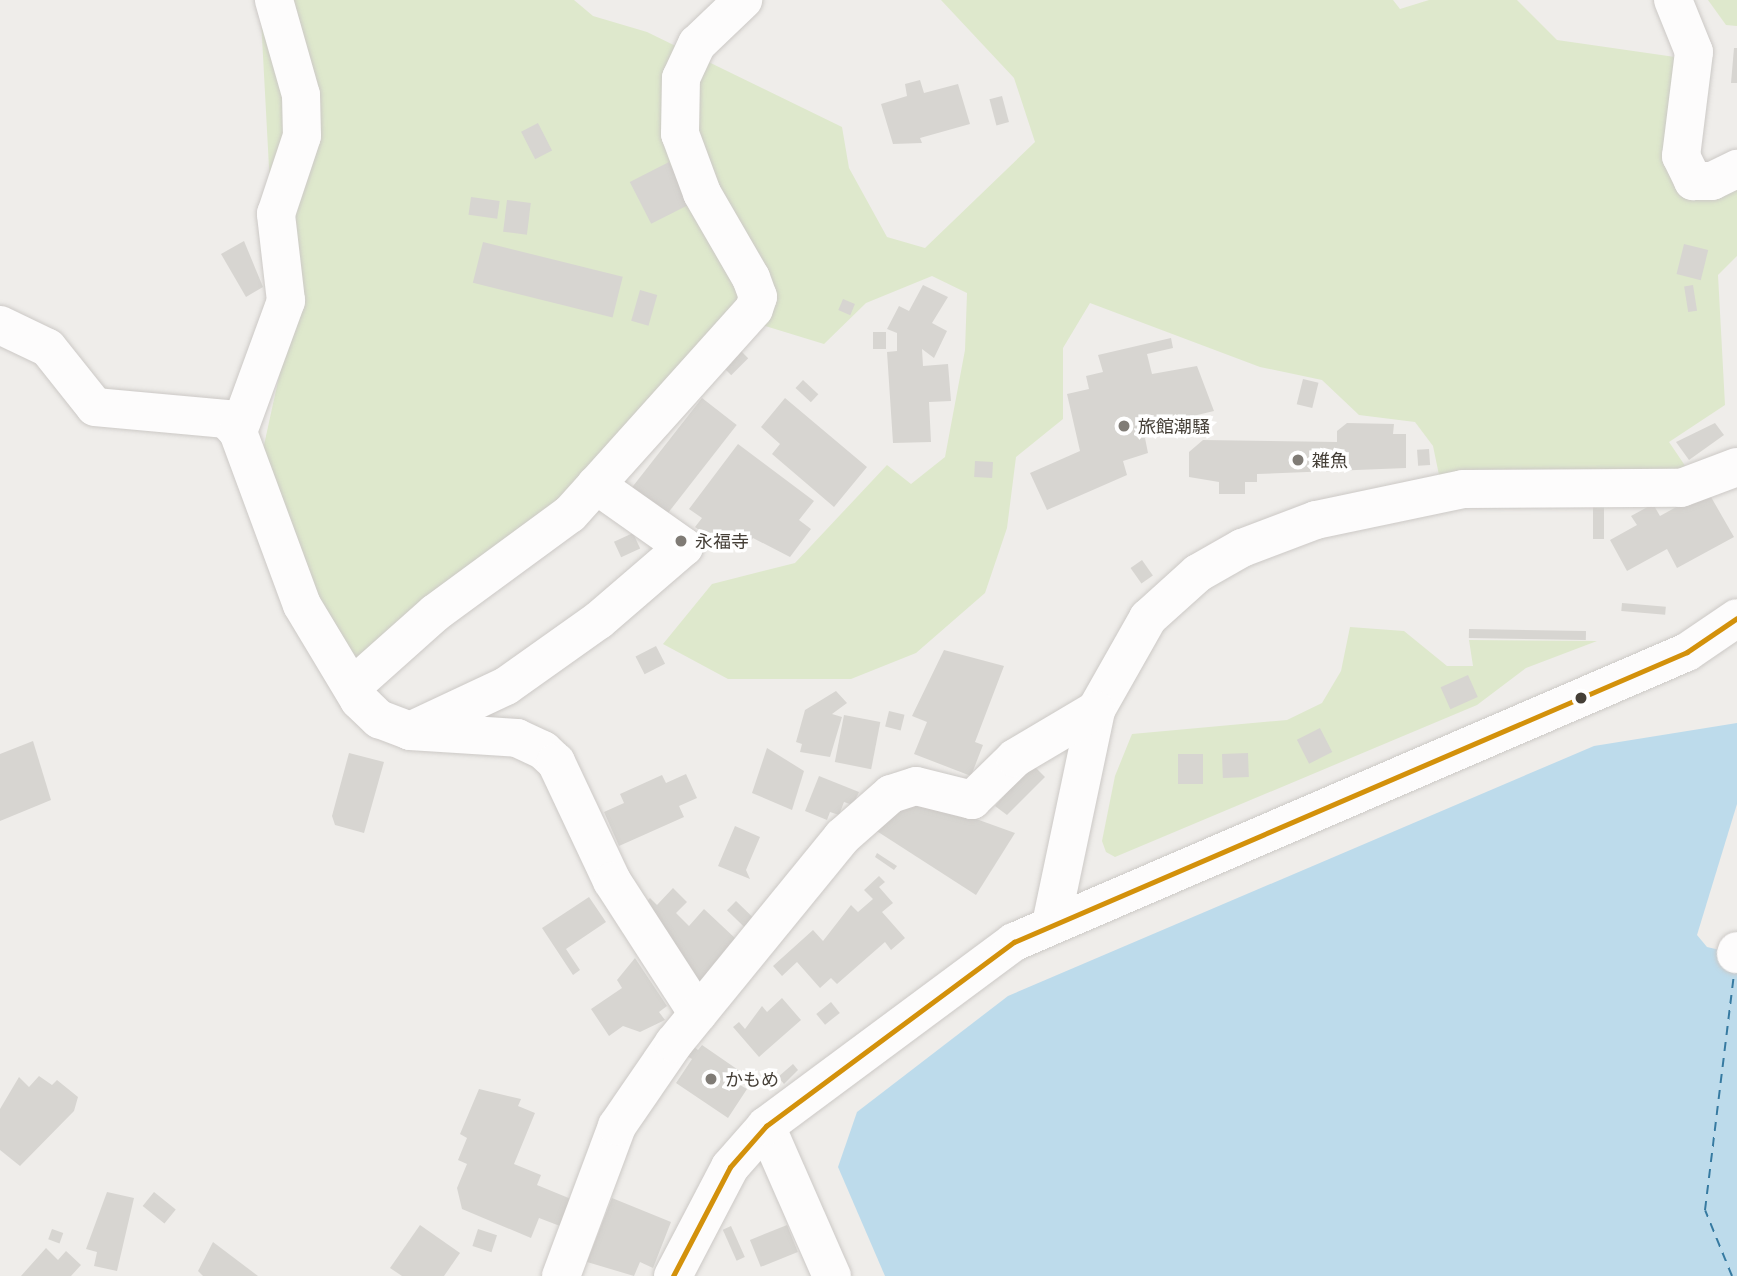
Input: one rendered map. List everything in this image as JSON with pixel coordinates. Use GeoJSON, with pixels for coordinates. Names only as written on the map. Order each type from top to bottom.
{"type":"FeatureCollection","features":[{"type":"Feature","properties":{"kind":"street"},"geometry":{"type":"LineString","coordinates":[[238,432],[286,301],[276,214],[302,136],[301,95],[274,0]]}},
{"type":"Feature","properties":{"kind":"street"},"geometry":{"type":"LineString","coordinates":[[352,687],[435,613],[570,514],[754,309],[758,297],[702,193],[680,134],[681,78],[697,44],[743,0]]}},
{"type":"Feature","properties":{"kind":"street"},"geometry":{"type":"LineString","coordinates":[[1673,0],[1693,52],[1681,156],[1693,181],[1712,181],[1737,169]]}},
{"type":"Feature","properties":{"kind":"street"},"geometry":{"type":"LineString","coordinates":[[0,325],[47,348],[95,407],[208,414],[238,432],[302,606],[352,687],[379,719],[410,731],[517,738],[556,762],[611,881],[698,1014]]}},
{"type":"Feature","properties":{"kind":"street"},"geometry":{"type":"LineString","coordinates":[[1051,924],[1096,710],[1148,618],[1198,573],[1242,548],[1316,520],[1463,489],[1681,488],[1737,467]]}},
{"type":"Feature","properties":{"kind":"street"},"geometry":{"type":"LineString","coordinates":[[410,731],[506,686],[598,620],[684,547],[596,485]]}},
{"type":"Feature","properties":{"kind":"street"},"geometry":{"type":"LineString","coordinates":[[673,1276],[730,1167],[766,1126],[1014,942],[1732,633]]}},
{"type":"Feature","properties":{"kind":"street"},"geometry":{"type":"LineString","coordinates":[[561,1276],[617,1126],[698,1014],[787,899],[891,794],[935,786],[972,800],[1016,758],[1096,710]]}},
{"type":"Feature","properties":{"kind":"street"},"geometry":{"type":"LineString","coordinates":[[766,1126],[832,1276]]}},
{"type":"Feature","properties":{"kind":"green space"},"geometry":{"type":"Polygon","coordinates":[[[260,0],[574,0],[593,16],[647,32],[842,127],[849,168],[887,237],[925,248],[1035,142],[1014,78],[941,0],[1393,0],[1400,9],[1429,0],[1517,0],[1557,40],[1675,57],[1672,158],[1737,181],[1737,256],[1718,275],[1725,405],[1669,442],[1690,473],[1439,475],[1433,446],[1415,422],[1359,415],[1322,380],[1260,367],[1090,303],[1063,348],[1063,419],[1016,457],[1007,528],[985,593],[916,653],[851,679],[728,679],[663,644],[712,584],[795,563],[887,465],[911,484],[945,457],[965,350],[967,293],[932,276],[866,303],[824,344],[733,316],[558,510],[352,664],[257,477],[280,372],[260,0]]]}},
{"type":"Feature","properties":{"kind":"green space"},"geometry":{"type":"Polygon","coordinates":[[[1708,0],[1737,0],[1737,26],[1726,25],[1708,0]]]}},
{"type":"Feature","properties":{"kind":"green space"},"geometry":{"type":"Polygon","coordinates":[[[1350,627],[1404,631],[1447,666],[1473,666],[1469,640],[1597,641],[1526,668],[1477,705],[1115,857],[1106,852],[1102,841],[1115,776],[1132,734],[1287,720],[1322,703],[1341,671],[1350,627]]]}},
{"type":"Feature","properties":{"kind":"water"},"geometry":{"type":"Polygon","coordinates":[[[1737,723],[1737,1276],[885,1276],[838,1167],[857,1112],[1008,996],[1594,746],[1737,723]]]}},
{"type":"Feature","properties":{"kind":"pier"},"geometry":{"type":"Polygon","coordinates":[[[1737,804],[1737,954],[1707,947],[1697,935],[1737,804]]]}},
{"type":"Feature","properties":{"kind":"building"},"geometry":{"type":"Polygon","coordinates":[[[1734,48],[1737,48],[1737,83],[1731,83],[1734,48]]]}},
{"type":"Feature","properties":{"kind":"building"},"geometry":{"type":"Polygon","coordinates":[[[920,80],[924,93],[958,84],[970,124],[920,138],[922,143],[893,144],[881,104],[907,96],[905,84],[920,80]]]}},
{"type":"Feature","properties":{"kind":"building"},"geometry":{"type":"Polygon","coordinates":[[[1002,96],[1009,122],[996,125],[989,99],[1002,96]]]}},
{"type":"Feature","properties":{"kind":"building"},"geometry":{"type":"Polygon","coordinates":[[[538,123],[552,151],[535,159],[521,132],[538,123]]]}},
{"type":"Feature","properties":{"kind":"building"},"geometry":{"type":"Polygon","coordinates":[[[669,162],[690,204],[651,224],[630,182],[669,162]]]}},
{"type":"Feature","properties":{"kind":"building"},"geometry":{"type":"Polygon","coordinates":[[[471,197],[500,201],[497,219],[468,215],[471,197]]]}},
{"type":"Feature","properties":{"kind":"building"},"geometry":{"type":"Polygon","coordinates":[[[507,200],[531,203],[527,235],[503,232],[507,200]]]}},
{"type":"Feature","properties":{"kind":"building"},"geometry":{"type":"Polygon","coordinates":[[[244,241],[263,287],[246,297],[221,254],[244,241]]]}},
{"type":"Feature","properties":{"kind":"building"},"geometry":{"type":"Polygon","coordinates":[[[483,242],[623,277],[613,318],[473,283],[483,242]]]}},
{"type":"Feature","properties":{"kind":"building"},"geometry":{"type":"Polygon","coordinates":[[[1684,244],[1708,250],[1701,280],[1677,274],[1684,244]]]}},
{"type":"Feature","properties":{"kind":"building"},"geometry":{"type":"Polygon","coordinates":[[[923,285],[948,297],[932,323],[947,331],[934,358],[922,349],[923,366],[948,364],[951,401],[929,402],[931,442],[893,443],[887,352],[897,351],[897,333],[887,329],[899,306],[909,311],[923,285]]]}},
{"type":"Feature","properties":{"kind":"building"},"geometry":{"type":"Polygon","coordinates":[[[1693,285],[1697,311],[1688,312],[1684,286],[1693,285]]]}},
{"type":"Feature","properties":{"kind":"building"},"geometry":{"type":"Polygon","coordinates":[[[640,290],[657,295],[648,326],[631,321],[640,290]]]}},
{"type":"Feature","properties":{"kind":"building"},"geometry":{"type":"Polygon","coordinates":[[[843,299],[855,304],[850,315],[838,310],[843,299]]]}},
{"type":"Feature","properties":{"kind":"building"},"geometry":{"type":"Polygon","coordinates":[[[873,332],[886,332],[886,349],[873,349],[873,332]]]}},
{"type":"Feature","properties":{"kind":"building","name":"旅館潮騒"},"geometry":{"type":"Polygon","coordinates":[[[1171,338],[1173,348],[1147,354],[1152,374],[1197,366],[1214,411],[1172,421],[1175,431],[1145,438],[1148,453],[1123,461],[1127,475],[1047,510],[1030,473],[1080,451],[1067,394],[1089,389],[1086,376],[1103,372],[1098,355],[1171,338]]]}},
{"type":"Feature","properties":{"kind":"building"},"geometry":{"type":"Polygon","coordinates":[[[739,349],[748,358],[731,375],[722,366],[739,349]]]}},
{"type":"Feature","properties":{"kind":"building"},"geometry":{"type":"Polygon","coordinates":[[[1303,379],[1319,383],[1312,408],[1297,404],[1303,379]]]}},
{"type":"Feature","properties":{"kind":"building"},"geometry":{"type":"Polygon","coordinates":[[[803,380],[818,394],[811,402],[795,388],[803,380]]]}},
{"type":"Feature","properties":{"kind":"building"},"geometry":{"type":"Polygon","coordinates":[[[702,398],[737,425],[666,516],[631,489],[702,398]]]}},
{"type":"Feature","properties":{"kind":"building"},"geometry":{"type":"Polygon","coordinates":[[[785,398],[867,467],[834,507],[772,454],[780,444],[761,427],[785,398]]]}},
{"type":"Feature","properties":{"kind":"building","name":"雑魚"},"geometry":{"type":"Polygon","coordinates":[[[1347,423],[1394,424],[1393,434],[1406,434],[1406,468],[1257,474],[1257,482],[1245,482],[1245,494],[1219,494],[1219,482],[1189,477],[1189,452],[1203,440],[1337,442],[1337,431],[1347,423]]]}},
{"type":"Feature","properties":{"kind":"building"},"geometry":{"type":"Polygon","coordinates":[[[1715,423],[1724,435],[1689,460],[1676,442],[1715,423]]]}},
{"type":"Feature","properties":{"kind":"building"},"geometry":{"type":"Polygon","coordinates":[[[738,444],[814,501],[799,520],[811,529],[790,557],[753,538],[742,553],[728,543],[725,549],[695,527],[702,518],[689,509],[738,444]]]}},
{"type":"Feature","properties":{"kind":"building"},"geometry":{"type":"Polygon","coordinates":[[[1429,449],[1430,465],[1418,466],[1417,450],[1429,449]]]}},
{"type":"Feature","properties":{"kind":"building"},"geometry":{"type":"Polygon","coordinates":[[[975,461],[993,462],[992,478],[974,477],[975,461]]]}},
{"type":"Feature","properties":{"kind":"building"},"geometry":{"type":"Polygon","coordinates":[[[1707,490],[1734,537],[1677,568],[1667,549],[1627,571],[1610,540],[1637,525],[1631,516],[1653,504],[1660,516],[1707,490]]]}},
{"type":"Feature","properties":{"kind":"building"},"geometry":{"type":"Polygon","coordinates":[[[1593,505],[1604,505],[1604,539],[1593,539],[1593,505]]]}},
{"type":"Feature","properties":{"kind":"building"},"geometry":{"type":"Polygon","coordinates":[[[633,533],[640,548],[621,557],[614,542],[633,533]]]}},
{"type":"Feature","properties":{"kind":"building"},"geometry":{"type":"Polygon","coordinates":[[[1142,560],[1153,576],[1141,584],[1131,568],[1142,560]]]}},
{"type":"Feature","properties":{"kind":"building"},"geometry":{"type":"Polygon","coordinates":[[[1622,603],[1666,607],[1665,615],[1621,611],[1622,603]]]}},
{"type":"Feature","properties":{"kind":"building"},"geometry":{"type":"Polygon","coordinates":[[[1469,629],[1586,631],[1586,640],[1469,638],[1469,629]]]}},
{"type":"Feature","properties":{"kind":"building"},"geometry":{"type":"Polygon","coordinates":[[[656,646],[665,664],[645,674],[636,656],[656,646]]]}},
{"type":"Feature","properties":{"kind":"building"},"geometry":{"type":"Polygon","coordinates":[[[944,650],[1004,666],[975,742],[983,745],[971,776],[914,754],[927,722],[912,716],[944,650]]]}},
{"type":"Feature","properties":{"kind":"building"},"geometry":{"type":"Polygon","coordinates":[[[1468,675],[1478,697],[1450,709],[1441,687],[1468,675]]]}},
{"type":"Feature","properties":{"kind":"building"},"geometry":{"type":"Polygon","coordinates":[[[836,691],[847,703],[832,714],[842,717],[830,757],[800,752],[802,744],[796,742],[805,710],[836,691]]]}},
{"type":"Feature","properties":{"kind":"building"},"geometry":{"type":"Polygon","coordinates":[[[889,711],[905,715],[901,730],[885,727],[889,711]]]}},
{"type":"Feature","properties":{"kind":"building"},"geometry":{"type":"Polygon","coordinates":[[[844,715],[880,722],[871,769],[835,762],[844,715]]]}},
{"type":"Feature","properties":{"kind":"building"},"geometry":{"type":"Polygon","coordinates":[[[1320,728],[1332,752],[1309,764],[1297,740],[1320,728]]]}},
{"type":"Feature","properties":{"kind":"building"},"geometry":{"type":"Polygon","coordinates":[[[33,741],[51,800],[0,821],[0,754],[33,741]]]}},
{"type":"Feature","properties":{"kind":"building"},"geometry":{"type":"Polygon","coordinates":[[[767,748],[804,771],[792,810],[752,793],[767,748]]]}},
{"type":"Feature","properties":{"kind":"building"},"geometry":{"type":"Polygon","coordinates":[[[349,753],[384,762],[364,833],[335,825],[332,816],[349,753]]]}},
{"type":"Feature","properties":{"kind":"building"},"geometry":{"type":"Polygon","coordinates":[[[1248,753],[1249,777],[1223,778],[1222,754],[1248,753]]]}},
{"type":"Feature","properties":{"kind":"building"},"geometry":{"type":"Polygon","coordinates":[[[1178,754],[1203,754],[1203,784],[1178,784],[1178,754]]]}},
{"type":"Feature","properties":{"kind":"building"},"geometry":{"type":"Polygon","coordinates":[[[1032,764],[1045,777],[1007,815],[995,806],[1032,764]]]}},
{"type":"Feature","properties":{"kind":"building"},"geometry":{"type":"Polygon","coordinates":[[[686,774],[697,798],[679,806],[684,817],[619,846],[604,812],[624,803],[620,794],[662,775],[666,783],[686,774]]]}},
{"type":"Feature","properties":{"kind":"building"},"geometry":{"type":"Polygon","coordinates":[[[819,776],[859,792],[853,805],[844,802],[839,815],[830,812],[827,820],[805,811],[819,776]]]}},
{"type":"Feature","properties":{"kind":"building"},"geometry":{"type":"Polygon","coordinates":[[[918,798],[1015,833],[976,895],[872,828],[918,798]]]}},
{"type":"Feature","properties":{"kind":"building"},"geometry":{"type":"Polygon","coordinates":[[[735,826],[760,837],[746,870],[750,879],[718,866],[735,826]]]}},
{"type":"Feature","properties":{"kind":"building"},"geometry":{"type":"Polygon","coordinates":[[[877,853],[897,866],[894,870],[875,857],[877,853]]]}},
{"type":"Feature","properties":{"kind":"building"},"geometry":{"type":"Polygon","coordinates":[[[879,876],[885,882],[879,887],[893,903],[882,912],[905,938],[891,950],[885,942],[837,984],[831,978],[820,988],[797,962],[782,976],[773,966],[813,930],[823,941],[851,905],[858,912],[873,899],[864,890],[879,876]]]}},
{"type":"Feature","properties":{"kind":"building"},"geometry":{"type":"Polygon","coordinates":[[[673,888],[687,902],[676,913],[689,926],[704,909],[736,939],[694,990],[639,910],[650,898],[657,905],[673,888]]]}},
{"type":"Feature","properties":{"kind":"building"},"geometry":{"type":"Polygon","coordinates":[[[589,897],[606,922],[566,949],[580,970],[573,975],[542,928],[589,897]]]}},
{"type":"Feature","properties":{"kind":"building"},"geometry":{"type":"Polygon","coordinates":[[[736,901],[756,920],[747,930],[727,910],[736,901]]]}},
{"type":"Feature","properties":{"kind":"building"},"geometry":{"type":"Polygon","coordinates":[[[635,958],[667,1006],[659,1012],[665,1020],[640,1032],[623,1026],[609,1036],[591,1009],[622,988],[617,980],[635,958]]]}},
{"type":"Feature","properties":{"kind":"building"},"geometry":{"type":"Polygon","coordinates":[[[782,998],[801,1020],[759,1057],[733,1027],[739,1022],[745,1029],[762,1006],[767,1012],[782,998]]]}},
{"type":"Feature","properties":{"kind":"building"},"geometry":{"type":"Polygon","coordinates":[[[831,1002],[840,1013],[825,1025],[816,1014],[831,1002]]]}},
{"type":"Feature","properties":{"kind":"building","name":"かもめ"},"geometry":{"type":"Polygon","coordinates":[[[692,1045],[698,1050],[702,1045],[747,1076],[740,1085],[747,1089],[728,1118],[676,1083],[692,1059],[685,1055],[692,1045]]]}},
{"type":"Feature","properties":{"kind":"building"},"geometry":{"type":"Polygon","coordinates":[[[793,1064],[798,1070],[784,1084],[778,1077],[793,1064]]]}},
{"type":"Feature","properties":{"kind":"building"},"geometry":{"type":"Polygon","coordinates":[[[39,1076],[52,1085],[57,1080],[78,1097],[74,1111],[20,1166],[0,1150],[0,1109],[19,1077],[29,1087],[39,1076]]]}},
{"type":"Feature","properties":{"kind":"building"},"geometry":{"type":"Polygon","coordinates":[[[479,1089],[521,1099],[518,1106],[535,1113],[514,1164],[541,1175],[537,1185],[571,1199],[560,1226],[539,1218],[531,1238],[462,1209],[457,1188],[467,1164],[458,1160],[467,1138],[460,1134],[479,1089]]]}},
{"type":"Feature","properties":{"kind":"building"},"geometry":{"type":"Polygon","coordinates":[[[107,1192],[134,1198],[117,1271],[94,1266],[97,1252],[86,1249],[107,1192]]]}},
{"type":"Feature","properties":{"kind":"building"},"geometry":{"type":"Polygon","coordinates":[[[154,1192],[176,1210],[164,1224],[143,1206],[154,1192]]]}},
{"type":"Feature","properties":{"kind":"building"},"geometry":{"type":"Polygon","coordinates":[[[612,1198],[671,1222],[653,1268],[640,1262],[634,1276],[587,1262],[612,1198]]]}},
{"type":"Feature","properties":{"kind":"building"},"geometry":{"type":"Polygon","coordinates":[[[420,1225],[460,1253],[444,1276],[402,1276],[390,1268],[420,1225]]]}},
{"type":"Feature","properties":{"kind":"building"},"geometry":{"type":"Polygon","coordinates":[[[787,1225],[798,1252],[761,1267],[750,1240],[787,1225]]]}},
{"type":"Feature","properties":{"kind":"building"},"geometry":{"type":"Polygon","coordinates":[[[731,1226],[745,1257],[737,1261],[723,1230],[731,1226]]]}},
{"type":"Feature","properties":{"kind":"building"},"geometry":{"type":"Polygon","coordinates":[[[52,1229],[63,1233],[60,1243],[48,1239],[52,1229]]]}},
{"type":"Feature","properties":{"kind":"building"},"geometry":{"type":"Polygon","coordinates":[[[478,1229],[497,1235],[491,1252],[472,1246],[478,1229]]]}},
{"type":"Feature","properties":{"kind":"building"},"geometry":{"type":"Polygon","coordinates":[[[213,1242],[258,1276],[203,1276],[198,1271],[213,1242]]]}},
{"type":"Feature","properties":{"kind":"building"},"geometry":{"type":"Polygon","coordinates":[[[46,1248],[58,1260],[66,1251],[81,1265],[71,1276],[21,1276],[46,1248]]]}},
{"type":"Feature","properties":{"kind":"ferry route"},"geometry":{"type":"LineString","coordinates":[[1732,1276],[1705,1210],[1734,973]]}},
{"type":"Feature","properties":{"kind":"transit line"},"geometry":{"type":"LineString","coordinates":[[673,1276],[730,1167],[766,1126],[1014,942],[1687,652],[1737,618]]}},
{"type":"Feature","properties":{"kind":"place","name":"旅館潮騒"},"geometry":{"type":"Point","coordinates":[1124,426]}},
{"type":"Feature","properties":{"kind":"place","name":"雑魚"},"geometry":{"type":"Point","coordinates":[1298,460]}},
{"type":"Feature","properties":{"kind":"place","name":"永福寺"},"geometry":{"type":"Point","coordinates":[681,541]}},
{"type":"Feature","properties":{"kind":"place","name":"かもめ"},"geometry":{"type":"Point","coordinates":[711,1079]}}]}
